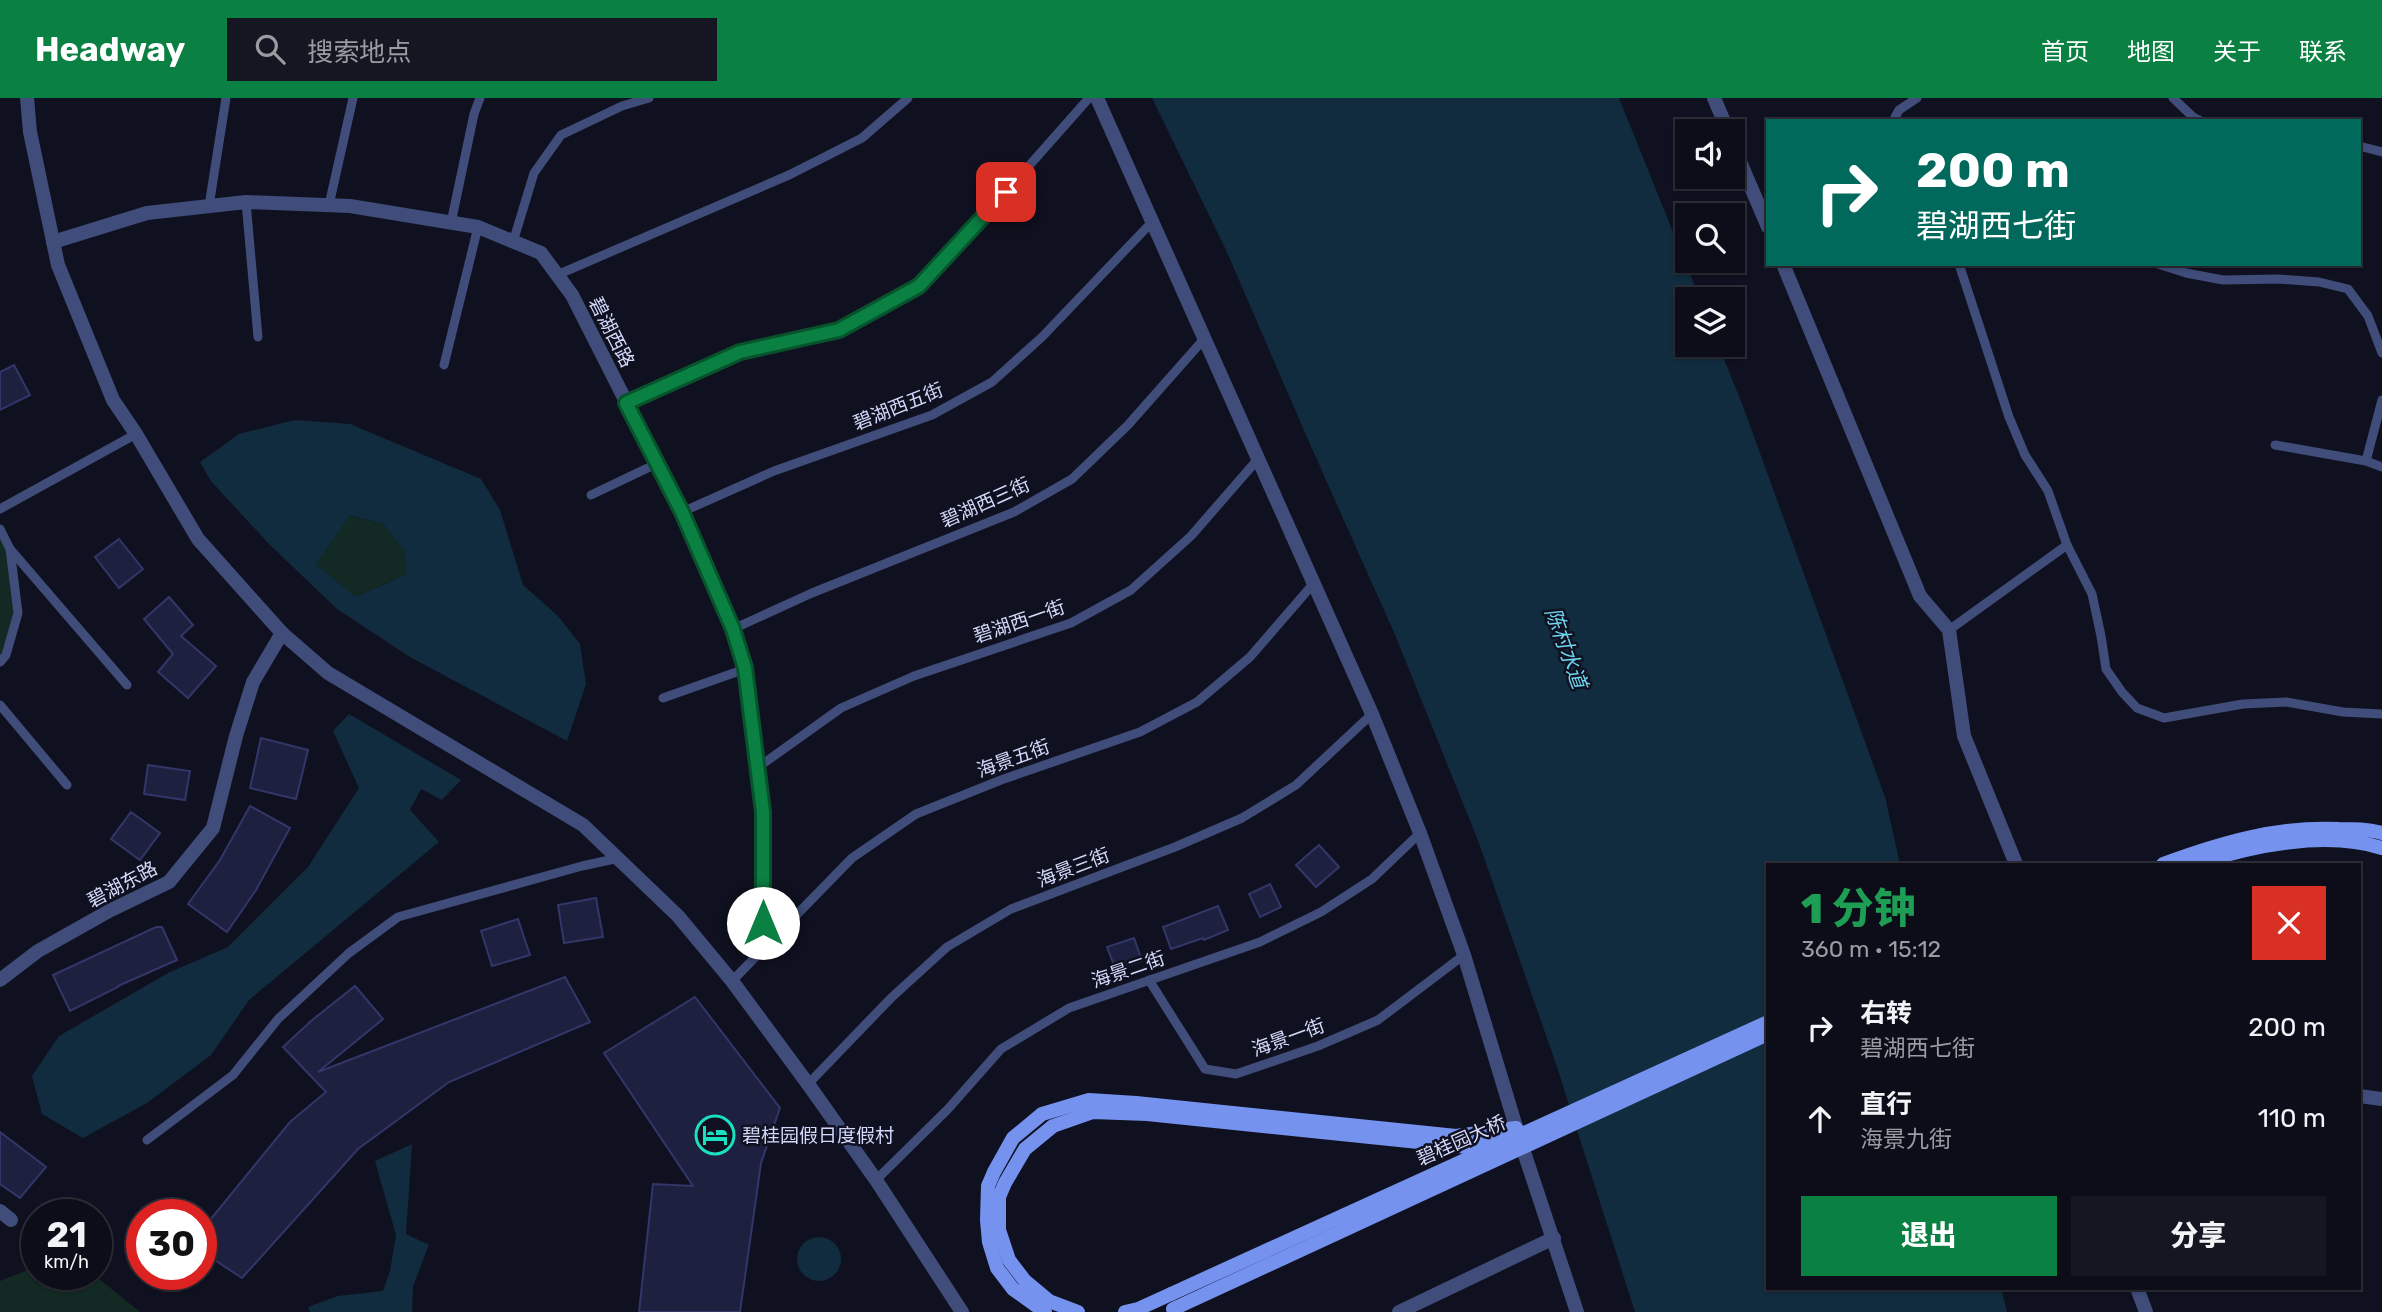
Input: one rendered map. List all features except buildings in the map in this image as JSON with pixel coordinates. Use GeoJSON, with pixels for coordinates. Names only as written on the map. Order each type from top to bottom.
{"type":"FeatureCollection","features":[{"type":"Feature","properties":{"kind":"main road"},"geometry":{"type":"LineString","coordinates":[[2192,860],[2243,837],[2306,828],[2371,830],[2382,833]]}},
{"type":"Feature","properties":{"kind":"main road"},"geometry":{"type":"LineString","coordinates":[[2170,863],[2302,841],[2367,843],[2382,848]]}},
{"type":"Feature","properties":{"kind":"main road","name":"碧桂园大桥"},"geometry":{"type":"LineString","coordinates":[[1169,1305],[1766,1023]]}},
{"type":"Feature","properties":{"kind":"main road","name":"碧桂园大桥"},"geometry":{"type":"LineString","coordinates":[[1169,1305],[1766,1035]]}},
{"type":"Feature","properties":{"kind":"main road"},"geometry":{"type":"LineString","coordinates":[[1045,1312],[1013,1289],[997,1268],[989,1242],[987,1220],[988,1186],[993,1171],[1013,1138],[1042,1114],[1089,1100],[1456,1136],[1518,1134]]}},
{"type":"Feature","properties":{"kind":"main road"},"geometry":{"type":"LineString","coordinates":[[1078,1312],[1049,1301],[1025,1281],[1009,1260],[999,1230],[999,1197],[1005,1183],[1025,1149],[1053,1126],[1093,1112],[1147,1114],[1467,1147],[1518,1134]]}},
{"type":"Feature","properties":{"kind":"main road"},"geometry":{"type":"LineString","coordinates":[[1125,1312],[1169,1305]]}},
{"type":"Feature","properties":{"kind":"street"},"geometry":{"type":"LineString","coordinates":[[27,98],[30,132],[58,265],[113,400],[198,538],[282,633],[328,673],[583,825],[678,916],[732,981],[808,1084],[876,1180],[962,1312]]}},
{"type":"Feature","properties":{"kind":"street"},"geometry":{"type":"LineString","coordinates":[[1097,98],[1372,714],[1420,833],[1464,955],[1518,1134],[1577,1312]]}},
{"type":"Feature","properties":{"kind":"street"},"geometry":{"type":"LineString","coordinates":[[1714,98],[1723,119]]}},
{"type":"Feature","properties":{"kind":"street"},"geometry":{"type":"LineString","coordinates":[[1745,173],[1766,222]]}},
{"type":"Feature","properties":{"kind":"street","name":"碧湖西路"},"geometry":{"type":"LineString","coordinates":[[53,242],[147,213],[246,202],[351,206],[478,227],[541,253],[572,295],[682,512],[733,629],[745,668],[763,812],[763,950]]}},
{"type":"Feature","properties":{"kind":"street"},"geometry":{"type":"LineString","coordinates":[[1784,266],[1920,597],[1949,630],[1964,736],[2016,863]]}},
{"type":"Feature","properties":{"kind":"street","name":"碧湖东路"},"geometry":{"type":"LineString","coordinates":[[0,980],[38,951],[109,911],[169,882],[213,828],[236,736],[253,682],[282,633]]}},
{"type":"Feature","properties":{"kind":"street"},"geometry":{"type":"LineString","coordinates":[[2361,1096],[2382,1099]]}},
{"type":"Feature","properties":{"kind":"street"},"geometry":{"type":"LineString","coordinates":[[1399,1312],[1554,1238]]}},
{"type":"Feature","properties":{"kind":"street"},"geometry":{"type":"LineString","coordinates":[[2138,1290],[2146,1312]]}},
{"type":"Feature","properties":{"kind":"lane"},"geometry":{"type":"LineString","coordinates":[[209,206],[225,102],[217,98]]}},
{"type":"Feature","properties":{"kind":"lane"},"geometry":{"type":"LineString","coordinates":[[329,205],[353,98]]}},
{"type":"Feature","properties":{"kind":"lane"},"geometry":{"type":"LineString","coordinates":[[451,223],[474,114],[480,98]]}},
{"type":"Feature","properties":{"kind":"lane"},"geometry":{"type":"LineString","coordinates":[[513,242],[534,173],[561,135],[622,106],[649,98]]}},
{"type":"Feature","properties":{"kind":"lane"},"geometry":{"type":"LineString","coordinates":[[557,275],[789,176],[862,138],[908,98]]}},
{"type":"Feature","properties":{"kind":"lane"},"geometry":{"type":"LineString","coordinates":[[626,403],[740,352],[839,330],[919,286],[1090,98]]}},
{"type":"Feature","properties":{"kind":"lane"},"geometry":{"type":"LineString","coordinates":[[1894,119],[1899,110],[1917,98]]}},
{"type":"Feature","properties":{"kind":"lane"},"geometry":{"type":"LineString","coordinates":[[2173,98],[2197,119]]}},
{"type":"Feature","properties":{"kind":"lane"},"geometry":{"type":"LineString","coordinates":[[2361,146],[2382,149]]}},
{"type":"Feature","properties":{"kind":"lane"},"geometry":{"type":"LineString","coordinates":[[246,202],[258,337]]}},
{"type":"Feature","properties":{"kind":"lane","name":"碧湖西五街"},"geometry":{"type":"LineString","coordinates":[[682,512],[774,471],[932,415],[992,382],[1042,337],[1152,222]]}},
{"type":"Feature","properties":{"kind":"lane"},"geometry":{"type":"LineString","coordinates":[[444,365],[478,227]]}},
{"type":"Feature","properties":{"kind":"lane"},"geometry":{"type":"LineString","coordinates":[[1960,266],[2008,416],[2025,455],[2048,491],[2067,545],[2092,594],[2106,669],[2137,708],[2164,718],[2243,704],[2286,702],[2343,712],[2382,714]]}},
{"type":"Feature","properties":{"kind":"lane"},"geometry":{"type":"LineString","coordinates":[[2164,266],[2223,280],[2278,279],[2348,289],[2368,316],[2382,353]]}},
{"type":"Feature","properties":{"kind":"lane","name":"碧湖西三街"},"geometry":{"type":"LineString","coordinates":[[733,629],[812,593],[1014,512],[1072,479],[1128,425],[1204,339]]}},
{"type":"Feature","properties":{"kind":"lane"},"geometry":{"type":"LineString","coordinates":[[2366,461],[2382,400]]}},
{"type":"Feature","properties":{"kind":"lane"},"geometry":{"type":"LineString","coordinates":[[0,509],[136,434]]}},
{"type":"Feature","properties":{"kind":"lane"},"geometry":{"type":"LineString","coordinates":[[2275,445],[2366,461],[2382,467]]}},
{"type":"Feature","properties":{"kind":"lane","name":"碧湖西一街"},"geometry":{"type":"LineString","coordinates":[[757,768],[841,708],[914,676],[1071,623],[1132,590],[1191,537],[1258,459]]}},
{"type":"Feature","properties":{"kind":"lane"},"geometry":{"type":"LineString","coordinates":[[591,495],[656,464]]}},
{"type":"Feature","properties":{"kind":"lane"},"geometry":{"type":"LineString","coordinates":[[0,529],[10,549],[127,685]]}},
{"type":"Feature","properties":{"kind":"lane"},"geometry":{"type":"LineString","coordinates":[[1949,630],[2067,545]]}},
{"type":"Feature","properties":{"kind":"lane"},"geometry":{"type":"LineString","coordinates":[[0,663],[6,656],[18,613],[10,549]]}},
{"type":"Feature","properties":{"kind":"lane","name":"海景五街"},"geometry":{"type":"LineString","coordinates":[[732,981],[852,858],[916,814],[1002,780],[1140,732],[1197,702],[1250,657],[1314,583]]}},
{"type":"Feature","properties":{"kind":"lane"},"geometry":{"type":"LineString","coordinates":[[663,698],[745,668]]}},
{"type":"Feature","properties":{"kind":"lane"},"geometry":{"type":"LineString","coordinates":[[0,705],[68,785]]}},
{"type":"Feature","properties":{"kind":"lane","name":"海景三街"},"geometry":{"type":"LineString","coordinates":[[808,1084],[891,998],[947,947],[1011,909],[1175,847],[1242,818],[1296,785],[1372,714]]}},
{"type":"Feature","properties":{"kind":"lane","name":"海景二街"},"geometry":{"type":"LineString","coordinates":[[876,1180],[948,1109],[1001,1049],[1069,1008],[1260,942],[1321,912],[1372,879],[1420,833]]}},
{"type":"Feature","properties":{"kind":"lane"},"geometry":{"type":"LineString","coordinates":[[147,1140],[233,1075],[278,1019],[349,953],[398,917],[582,866],[619,859]]}},
{"type":"Feature","properties":{"kind":"lane","name":"海景一街"},"geometry":{"type":"LineString","coordinates":[[1149,980],[1205,1069],[1236,1074],[1318,1046],[1378,1020],[1464,955]]}},
{"type":"Feature","properties":{"kind":"green space"},"geometry":{"type":"Polygon","coordinates":[[[349,515],[383,524],[403,549],[407,574],[356,597],[316,564],[349,515]]]}},
{"type":"Feature","properties":{"kind":"green space"},"geometry":{"type":"Polygon","coordinates":[[[0,529],[10,549],[18,613],[0,662],[0,529]]]}},
{"type":"Feature","properties":{"kind":"green space"},"geometry":{"type":"Polygon","coordinates":[[[21,1273],[21,1290],[112,1289],[140,1312],[0,1312],[0,1281],[21,1273]]]}},
{"type":"Feature","properties":{"kind":"water","name":"陈村水道"},"geometry":{"type":"Polygon","coordinates":[[[1152,98],[1619,98],[1675,237],[1675,273],[1690,273],[1695,287],[1675,287],[1675,357],[1723,357],[1885,797],[1900,863],[1766,863],[1766,1290],[2002,1290],[2007,1312],[1635,1312],[1556,1064],[1479,843],[1396,637],[1226,250],[1152,98]]]}},
{"type":"Feature","properties":{"kind":"water"},"geometry":{"type":"Polygon","coordinates":[[[295,420],[350,424],[481,479],[500,510],[523,585],[557,615],[580,644],[586,684],[567,741],[410,657],[337,609],[268,543],[211,481],[200,462],[239,434],[295,420]],[[350,515],[316,564],[356,597],[407,574],[403,549],[383,524],[350,515]]]}},
{"type":"Feature","properties":{"kind":"water"},"geometry":{"type":"Polygon","coordinates":[[[349,714],[461,780],[442,800],[421,789],[410,810],[439,842],[249,1000],[211,1055],[147,1103],[83,1138],[42,1114],[32,1076],[59,1036],[168,973],[228,947],[308,867],[359,788],[333,731],[349,714]]]}},
{"type":"Feature","properties":{"kind":"water"},"geometry":{"type":"Polygon","coordinates":[[[412,1144],[406,1234],[429,1245],[413,1286],[412,1312],[310,1312],[308,1307],[338,1296],[383,1291],[390,1271],[396,1235],[375,1161],[412,1144]]]}},
{"type":"Feature","properties":{"kind":"water"},"geometry":{"type":"Polygon","coordinates":[[[819,1237],[834,1244],[841,1259],[834,1274],[819,1281],[804,1274],[797,1259],[804,1244],[819,1237]]]}},
{"type":"Feature","properties":{"kind":"place","name":"碧桂园假日度假村"},"geometry":{"type":"Point","coordinates":[715,1135]}},
{"type":"Feature","properties":{"kind":"route"},"geometry":{"type":"LineString","coordinates":[[763,923],[763,812],[745,668],[733,629],[682,512],[626,403],[740,352],[839,330],[919,286],[1006,192]]}}]}
